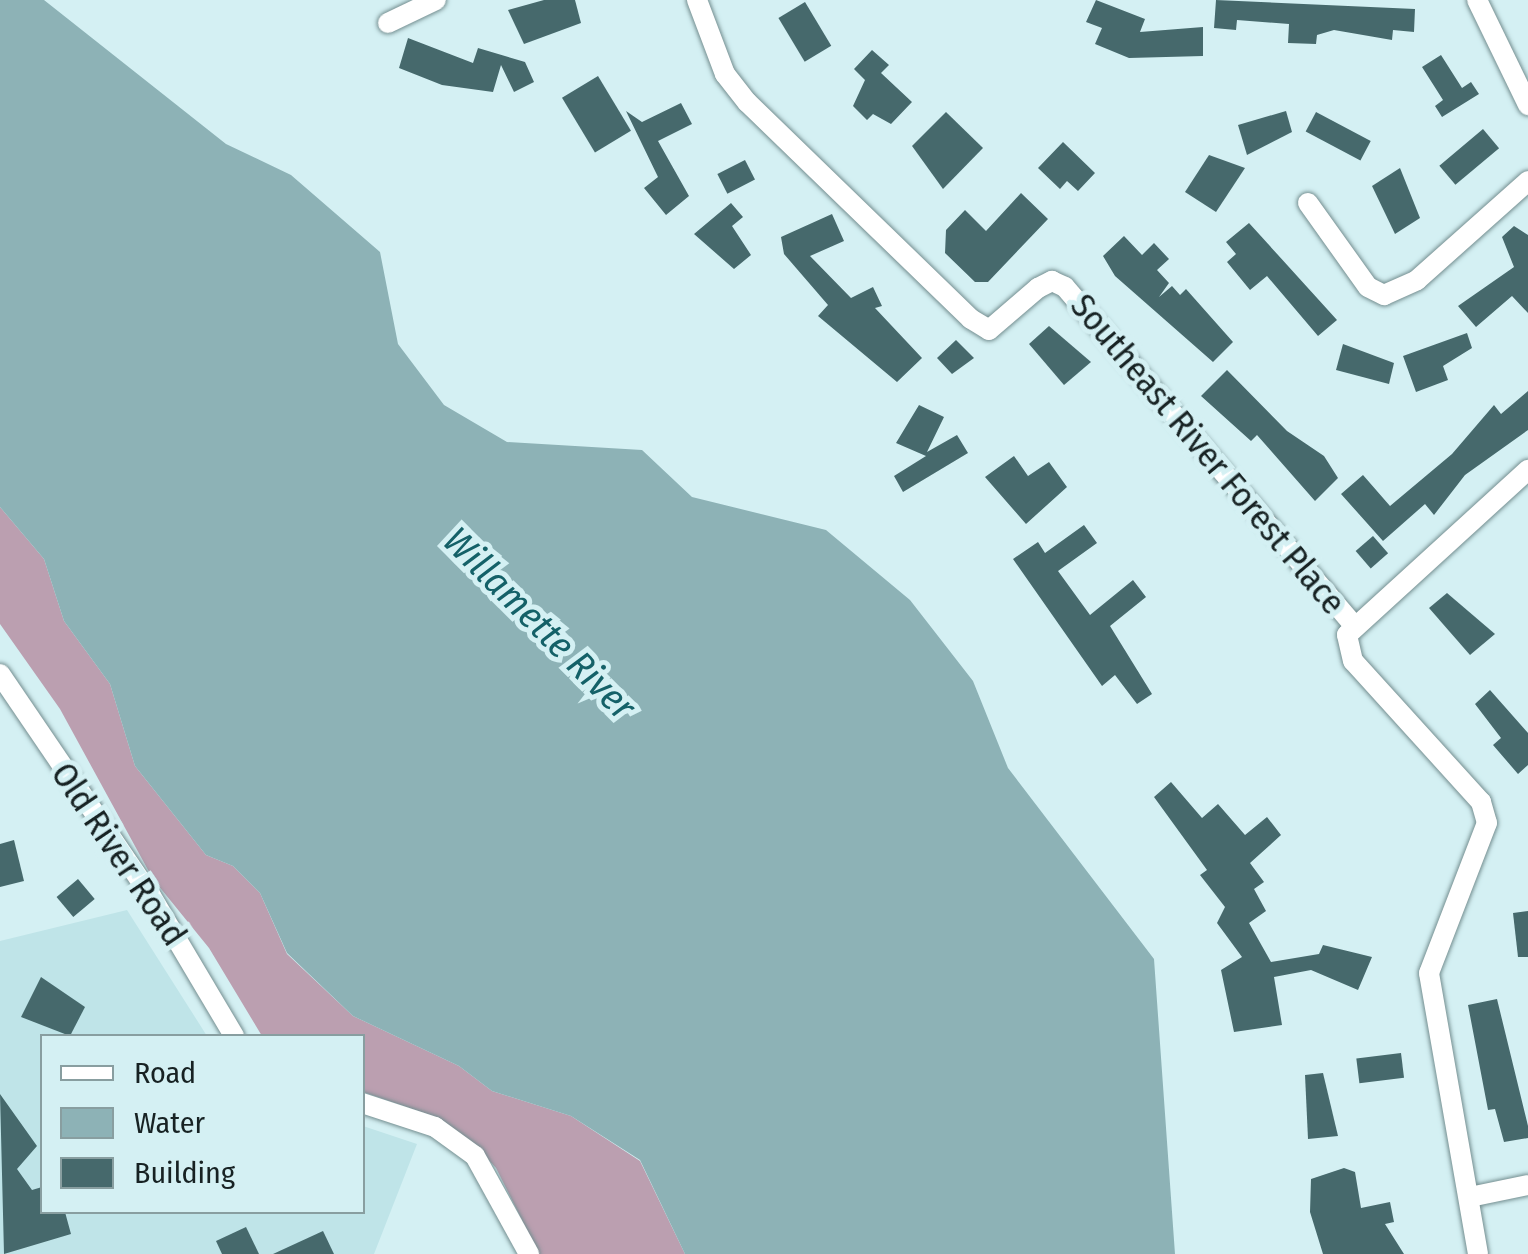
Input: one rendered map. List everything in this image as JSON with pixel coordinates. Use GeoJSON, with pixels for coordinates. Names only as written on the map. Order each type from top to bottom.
{"type":"FeatureCollection","features":[{"type":"Feature","properties":{"kind":"street"},"geometry":{"type":"LineString","coordinates":[[388,23],[436,0]]}},
{"type":"Feature","properties":{"kind":"street","name":"Southeast River Forest Place"},"geometry":{"type":"LineString","coordinates":[[697,0],[724,74],[746,102],[971,320],[990,330],[1052,280],[1066,287],[1352,623]]}},
{"type":"Feature","properties":{"kind":"street"},"geometry":{"type":"LineString","coordinates":[[1477,0],[1528,105]]}},
{"type":"Feature","properties":{"kind":"street"},"geometry":{"type":"LineString","coordinates":[[1308,203],[1368,287],[1384,295],[1417,280],[1528,181]]}},
{"type":"Feature","properties":{"kind":"street"},"geometry":{"type":"LineString","coordinates":[[1478,1254],[1429,973],[1487,823],[1481,802],[1353,660],[1352,623],[1528,470]]}},
{"type":"Feature","properties":{"kind":"street","name":"Old River Road"},"geometry":{"type":"LineString","coordinates":[[0,674],[151,896],[233,1034]]}},
{"type":"Feature","properties":{"kind":"street"},"geometry":{"type":"LineString","coordinates":[[365,1104],[435,1128],[474,1156],[528,1254]]}},
{"type":"Feature","properties":{"kind":"street"},"geometry":{"type":"LineString","coordinates":[[1470,1197],[1528,1185]]}},
{"type":"Feature","properties":{"kind":"shaded area"},"geometry":{"type":"Polygon","coordinates":[[[0,507],[44,559],[64,621],[110,684],[135,766],[206,855],[233,866],[260,893],[287,954],[353,1016],[459,1066],[492,1091],[571,1116],[640,1161],[685,1254],[539,1254],[496,1168],[475,1145],[430,1115],[365,1093],[365,1034],[261,1034],[209,948],[153,879],[60,709],[0,624],[0,507]]]}},
{"type":"Feature","properties":{"kind":"shaded area"},"geometry":{"type":"Polygon","coordinates":[[[127,910],[206,1034],[40,1034],[40,1214],[365,1214],[365,1127],[417,1144],[374,1254],[0,1254],[0,941],[127,910]]]}},
{"type":"Feature","properties":{"kind":"water","name":"Willamette River"},"geometry":{"type":"Polygon","coordinates":[[[0,0],[44,0],[226,144],[291,175],[380,252],[398,344],[444,405],[507,442],[642,450],[692,497],[826,530],[910,600],[973,681],[1008,768],[1154,959],[1175,1254],[685,1254],[640,1160],[571,1116],[492,1091],[459,1066],[353,1016],[287,953],[260,893],[233,866],[206,855],[135,766],[110,684],[64,621],[44,559],[0,507],[0,0]]]}},
{"type":"Feature","properties":{"kind":"building"},"geometry":{"type":"Polygon","coordinates":[[[544,0],[575,0],[581,23],[524,44],[508,10],[544,0]]]}},
{"type":"Feature","properties":{"kind":"building"},"geometry":{"type":"Polygon","coordinates":[[[1096,0],[1145,19],[1140,32],[1203,27],[1203,56],[1129,58],[1095,44],[1102,28],[1086,22],[1096,0]]]}},
{"type":"Feature","properties":{"kind":"building"},"geometry":{"type":"Polygon","coordinates":[[[1216,0],[1415,9],[1414,32],[1393,30],[1392,40],[1334,30],[1317,35],[1316,44],[1288,43],[1289,24],[1237,20],[1236,30],[1214,28],[1216,0]]]}},
{"type":"Feature","properties":{"kind":"building"},"geometry":{"type":"Polygon","coordinates":[[[805,2],[831,46],[805,62],[778,18],[805,2]]]}},
{"type":"Feature","properties":{"kind":"building"},"geometry":{"type":"Polygon","coordinates":[[[408,38],[473,63],[478,48],[525,62],[534,82],[514,92],[501,65],[493,92],[442,85],[399,68],[408,38]]]}},
{"type":"Feature","properties":{"kind":"building"},"geometry":{"type":"Polygon","coordinates":[[[872,50],[889,65],[881,73],[912,102],[891,124],[873,114],[867,120],[853,106],[865,80],[854,69],[872,50]]]}},
{"type":"Feature","properties":{"kind":"building"},"geometry":{"type":"Polygon","coordinates":[[[1441,55],[1462,88],[1471,82],[1479,94],[1442,117],[1435,106],[1443,100],[1422,67],[1441,55]]]}},
{"type":"Feature","properties":{"kind":"building"},"geometry":{"type":"Polygon","coordinates":[[[598,76],[631,131],[595,152],[562,98],[598,76]]]}},
{"type":"Feature","properties":{"kind":"building"},"geometry":{"type":"Polygon","coordinates":[[[681,103],[692,124],[658,141],[689,196],[666,215],[644,188],[658,177],[626,111],[642,122],[681,103]]]}},
{"type":"Feature","properties":{"kind":"building"},"geometry":{"type":"Polygon","coordinates":[[[1286,111],[1292,132],[1247,155],[1238,125],[1286,111]]]}},
{"type":"Feature","properties":{"kind":"building"},"geometry":{"type":"Polygon","coordinates":[[[946,112],[983,148],[943,189],[912,146],[946,112]]]}},
{"type":"Feature","properties":{"kind":"building"},"geometry":{"type":"Polygon","coordinates":[[[1316,112],[1371,141],[1360,161],[1306,131],[1316,112]]]}},
{"type":"Feature","properties":{"kind":"building"},"geometry":{"type":"Polygon","coordinates":[[[1483,129],[1499,148],[1455,185],[1439,166],[1483,129]]]}},
{"type":"Feature","properties":{"kind":"building"},"geometry":{"type":"Polygon","coordinates":[[[1063,142],[1095,173],[1078,191],[1067,181],[1060,189],[1038,168],[1063,142]]]}},
{"type":"Feature","properties":{"kind":"building"},"geometry":{"type":"Polygon","coordinates":[[[1209,155],[1245,168],[1216,212],[1185,192],[1209,155]]]}},
{"type":"Feature","properties":{"kind":"building"},"geometry":{"type":"Polygon","coordinates":[[[745,160],[755,180],[727,194],[717,174],[745,160]]]}},
{"type":"Feature","properties":{"kind":"building"},"geometry":{"type":"Polygon","coordinates":[[[1400,168],[1420,218],[1395,234],[1372,186],[1400,168]]]}},
{"type":"Feature","properties":{"kind":"building"},"geometry":{"type":"Polygon","coordinates":[[[1021,193],[1048,219],[988,282],[975,282],[945,253],[946,230],[965,210],[986,231],[1021,193]]]}},
{"type":"Feature","properties":{"kind":"building"},"geometry":{"type":"Polygon","coordinates":[[[731,203],[743,217],[732,226],[751,255],[734,269],[694,234],[731,203]]]}},
{"type":"Feature","properties":{"kind":"building"},"geometry":{"type":"Polygon","coordinates":[[[832,214],[844,241],[810,256],[851,298],[873,287],[882,306],[875,308],[922,358],[897,382],[818,316],[828,305],[784,254],[781,237],[832,214]]]}},
{"type":"Feature","properties":{"kind":"building"},"geometry":{"type":"Polygon","coordinates":[[[1249,223],[1337,320],[1318,336],[1267,276],[1250,290],[1227,262],[1236,254],[1226,242],[1249,223]]]}},
{"type":"Feature","properties":{"kind":"building"},"geometry":{"type":"Polygon","coordinates":[[[1514,226],[1528,235],[1528,313],[1512,296],[1476,327],[1458,306],[1514,267],[1502,237],[1514,226]]]}},
{"type":"Feature","properties":{"kind":"building"},"geometry":{"type":"Polygon","coordinates":[[[1124,236],[1142,255],[1154,243],[1169,259],[1157,270],[1169,283],[1159,297],[1172,286],[1180,295],[1186,289],[1233,342],[1213,362],[1115,276],[1103,256],[1124,236]]]}},
{"type":"Feature","properties":{"kind":"building"},"geometry":{"type":"Polygon","coordinates":[[[1049,326],[1091,362],[1064,385],[1029,344],[1049,326]]]}},
{"type":"Feature","properties":{"kind":"building"},"geometry":{"type":"Polygon","coordinates":[[[1467,333],[1472,348],[1443,366],[1448,380],[1416,392],[1403,356],[1467,333]]]}},
{"type":"Feature","properties":{"kind":"building"},"geometry":{"type":"Polygon","coordinates":[[[956,340],[974,358],[952,374],[937,358],[956,340]]]}},
{"type":"Feature","properties":{"kind":"building"},"geometry":{"type":"Polygon","coordinates":[[[1343,344],[1394,363],[1389,384],[1336,370],[1343,344]]]}},
{"type":"Feature","properties":{"kind":"building"},"geometry":{"type":"Polygon","coordinates":[[[1227,370],[1287,431],[1324,456],[1338,478],[1315,501],[1257,435],[1251,441],[1201,396],[1227,370]]]}},
{"type":"Feature","properties":{"kind":"building"},"geometry":{"type":"Polygon","coordinates":[[[1528,391],[1528,430],[1465,475],[1434,515],[1425,504],[1383,541],[1341,494],[1363,475],[1390,506],[1452,454],[1494,405],[1501,414],[1528,391]]]}},
{"type":"Feature","properties":{"kind":"building"},"geometry":{"type":"Polygon","coordinates":[[[919,405],[944,417],[927,452],[957,435],[968,453],[903,492],[894,476],[926,456],[896,443],[919,405]]]}},
{"type":"Feature","properties":{"kind":"building"},"geometry":{"type":"Polygon","coordinates":[[[1014,456],[1028,476],[1049,462],[1067,487],[1026,524],[985,477],[1014,456]]]}},
{"type":"Feature","properties":{"kind":"building"},"geometry":{"type":"Polygon","coordinates":[[[1084,525],[1097,543],[1058,571],[1090,615],[1133,580],[1146,597],[1110,626],[1152,694],[1137,704],[1115,675],[1102,686],[1013,559],[1038,542],[1045,553],[1084,525]]]}},
{"type":"Feature","properties":{"kind":"building"},"geometry":{"type":"Polygon","coordinates":[[[1373,536],[1388,553],[1371,568],[1356,551],[1373,536]]]}},
{"type":"Feature","properties":{"kind":"building"},"geometry":{"type":"Polygon","coordinates":[[[1447,593],[1495,634],[1470,655],[1429,608],[1447,593]]]}},
{"type":"Feature","properties":{"kind":"building"},"geometry":{"type":"Polygon","coordinates":[[[1490,690],[1528,733],[1528,765],[1518,774],[1493,745],[1501,738],[1475,704],[1490,690]]]}},
{"type":"Feature","properties":{"kind":"building"},"geometry":{"type":"Polygon","coordinates":[[[1171,782],[1202,818],[1218,804],[1245,835],[1267,817],[1281,835],[1250,863],[1264,882],[1254,889],[1266,911],[1249,923],[1271,962],[1319,954],[1323,945],[1372,957],[1358,990],[1311,970],[1274,977],[1282,1025],[1234,1032],[1221,970],[1242,957],[1217,923],[1225,907],[1200,875],[1207,870],[1154,797],[1171,782]]]}},
{"type":"Feature","properties":{"kind":"building"},"geometry":{"type":"Polygon","coordinates":[[[14,840],[24,881],[0,887],[0,844],[14,840]]]}},
{"type":"Feature","properties":{"kind":"building"},"geometry":{"type":"Polygon","coordinates":[[[78,879],[95,899],[73,917],[57,897],[78,879]]]}},
{"type":"Feature","properties":{"kind":"building"},"geometry":{"type":"Polygon","coordinates":[[[1528,911],[1528,957],[1518,957],[1513,913],[1528,911]]]}},
{"type":"Feature","properties":{"kind":"building"},"geometry":{"type":"Polygon","coordinates":[[[41,977],[85,1007],[71,1034],[21,1017],[41,977]]]}},
{"type":"Feature","properties":{"kind":"building"},"geometry":{"type":"Polygon","coordinates":[[[1497,999],[1528,1126],[1528,1138],[1504,1142],[1495,1109],[1488,1110],[1468,1005],[1497,999]]]}},
{"type":"Feature","properties":{"kind":"building"},"geometry":{"type":"Polygon","coordinates":[[[1401,1053],[1404,1078],[1359,1083],[1356,1058],[1401,1053]]]}},
{"type":"Feature","properties":{"kind":"building"},"geometry":{"type":"Polygon","coordinates":[[[1323,1073],[1338,1136],[1308,1139],[1305,1075],[1323,1073]]]}},
{"type":"Feature","properties":{"kind":"building"},"geometry":{"type":"Polygon","coordinates":[[[0,1094],[37,1146],[17,1169],[32,1190],[40,1188],[40,1214],[66,1214],[71,1234],[4,1254],[0,1094]]]}},
{"type":"Feature","properties":{"kind":"building"},"geometry":{"type":"Polygon","coordinates":[[[1344,1168],[1355,1172],[1361,1208],[1390,1202],[1394,1222],[1385,1224],[1404,1254],[1323,1254],[1310,1212],[1311,1179],[1344,1168]]]}},
{"type":"Feature","properties":{"kind":"building"},"geometry":{"type":"Polygon","coordinates":[[[246,1227],[259,1254],[222,1254],[216,1241],[246,1227]]]}},
{"type":"Feature","properties":{"kind":"building"},"geometry":{"type":"Polygon","coordinates":[[[323,1231],[334,1254],[273,1254],[323,1231]]]}}]}
